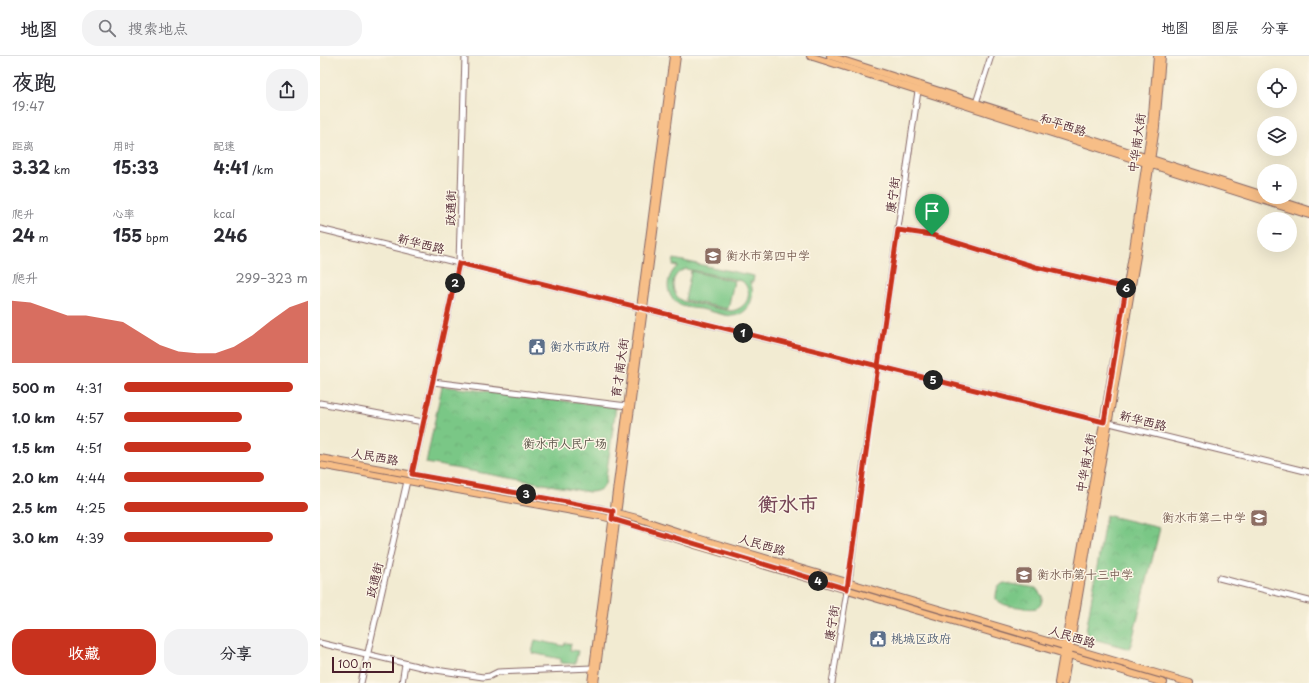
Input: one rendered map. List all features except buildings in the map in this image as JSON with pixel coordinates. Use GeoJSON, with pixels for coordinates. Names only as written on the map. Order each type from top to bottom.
{"type":"FeatureCollection","features":[{"type":"Feature","properties":{"kind":"main road","name":"育才南大街"},"geometry":{"type":"LineString","coordinates":[[615,512],[626,406],[642,308],[673,56]]}},
{"type":"Feature","properties":{"kind":"main road","name":"育才南大街"},"geometry":{"type":"LineString","coordinates":[[590,683],[615,512],[677,56]]}},
{"type":"Feature","properties":{"kind":"main road","name":"和平西路"},"geometry":{"type":"LineString","coordinates":[[810,56],[1309,210]]}},
{"type":"Feature","properties":{"kind":"main road","name":"和平西路"},"geometry":{"type":"LineString","coordinates":[[830,56],[1148,161],[1257,193]]}},
{"type":"Feature","properties":{"kind":"main road","name":"中华南大街"},"geometry":{"type":"LineString","coordinates":[[1064,683],[1067,646],[1137,256],[1148,161],[1157,56]]}},
{"type":"Feature","properties":{"kind":"main road","name":"中华南大街"},"geometry":{"type":"LineString","coordinates":[[1106,422],[1126,288],[1148,161],[1156,127],[1162,56]]}},
{"type":"Feature","properties":{"kind":"main road","name":"和平西路"},"geometry":{"type":"LineString","coordinates":[[1291,204],[1309,210]]}},
{"type":"Feature","properties":{"kind":"main road","name":"人民西路"},"geometry":{"type":"LineString","coordinates":[[320,458],[615,512],[697,538],[1190,683]]}},
{"type":"Feature","properties":{"kind":"main road","name":"人民西路"},"geometry":{"type":"LineString","coordinates":[[320,465],[614,519],[695,545],[1164,683]]}},
{"type":"Feature","properties":{"kind":"main road","name":"育才南大街"},"geometry":{"type":"LineString","coordinates":[[595,683],[614,519]]}},
{"type":"Feature","properties":{"kind":"main road","name":"中华南大街"},"geometry":{"type":"LineString","coordinates":[[1058,683],[1066,654]]}},
{"type":"Feature","properties":{"kind":"street","name":"政通街"},"geometry":{"type":"LineString","coordinates":[[412,474],[459,263],[465,56]]}},
{"type":"Feature","properties":{"kind":"street"},"geometry":{"type":"LineString","coordinates":[[976,103],[992,56]]}},
{"type":"Feature","properties":{"kind":"street","name":"康宁街"},"geometry":{"type":"LineString","coordinates":[[832,683],[847,589],[918,90]]}},
{"type":"Feature","properties":{"kind":"street","name":"新华西路"},"geometry":{"type":"LineString","coordinates":[[320,229],[1309,472]]}},
{"type":"Feature","properties":{"kind":"street"},"geometry":{"type":"LineString","coordinates":[[898,230],[932,235],[1036,267],[1126,288]]}},
{"type":"Feature","properties":{"kind":"street"},"geometry":{"type":"LineString","coordinates":[[432,382],[626,406]]}},
{"type":"Feature","properties":{"kind":"street"},"geometry":{"type":"LineString","coordinates":[[320,403],[423,422]]}},
{"type":"Feature","properties":{"kind":"street","name":"政通街"},"geometry":{"type":"LineString","coordinates":[[361,683],[408,481]]}},
{"type":"Feature","properties":{"kind":"street"},"geometry":{"type":"LineString","coordinates":[[1219,578],[1309,601]]}},
{"type":"Feature","properties":{"kind":"street"},"geometry":{"type":"LineString","coordinates":[[320,643],[405,664],[483,677],[490,676],[498,672],[592,668]]}},
{"type":"Feature","properties":{"kind":"street"},"geometry":{"type":"LineString","coordinates":[[402,683],[405,664]]}},
{"type":"Feature","properties":{"kind":"green space"},"geometry":{"type":"Polygon","coordinates":[[[674,259],[754,276],[753,282],[750,282],[753,293],[750,304],[743,313],[731,316],[679,305],[670,295],[668,290],[671,274],[678,266],[673,265],[674,259]],[[686,269],[677,274],[674,279],[673,288],[675,293],[682,301],[731,311],[737,310],[745,304],[747,299],[748,290],[742,281],[686,269]]]}},
{"type":"Feature","properties":{"kind":"green space"},"geometry":{"type":"Polygon","coordinates":[[[691,271],[734,281],[728,309],[685,300],[691,271]]]}},
{"type":"Feature","properties":{"kind":"green space","name":"衡水市人民广场"},"geometry":{"type":"Polygon","coordinates":[[[442,386],[616,407],[605,484],[602,488],[594,492],[589,492],[426,463],[442,386]]]}},
{"type":"Feature","properties":{"kind":"green space"},"geometry":{"type":"Polygon","coordinates":[[[1106,515],[1160,528],[1130,649],[1090,638],[1086,631],[1106,515]]]}},
{"type":"Feature","properties":{"kind":"green space"},"geometry":{"type":"Polygon","coordinates":[[[1004,583],[1036,588],[1042,596],[1040,605],[1031,609],[1001,603],[996,599],[996,594],[998,587],[1004,583]]]}},
{"type":"Feature","properties":{"kind":"green space"},"geometry":{"type":"Polygon","coordinates":[[[535,640],[564,646],[565,643],[571,644],[570,650],[578,651],[575,664],[561,663],[561,659],[532,653],[535,640]]]}},
{"type":"Feature","properties":{"kind":"place","name":"衡水市第四中学"},"geometry":{"type":"Point","coordinates":[713,256]}},
{"type":"Feature","properties":{"kind":"place","name":"衡水市政府"},"geometry":{"type":"Point","coordinates":[537,347]}},
{"type":"Feature","properties":{"kind":"place","name":"衡水市第二中学"},"geometry":{"type":"Point","coordinates":[1259,518]}},
{"type":"Feature","properties":{"kind":"place","name":"衡水市第十三中学"},"geometry":{"type":"Point","coordinates":[1024,575]}},
{"type":"Feature","properties":{"kind":"place","name":"桃城区政府"},"geometry":{"type":"Point","coordinates":[878,639]}},
{"type":"Feature","properties":{"kind":"district","name":"衡水市"},"geometry":{"type":"Point","coordinates":[788,504]}},
{"type":"Feature","properties":{"kind":"route"},"geometry":{"type":"LineString","coordinates":[[932,235],[898,230],[878,366],[459,263],[412,474],[613,511],[612,519],[695,545],[847,589],[878,366],[1104,422],[1126,288],[1036,267],[932,235]]}}]}
